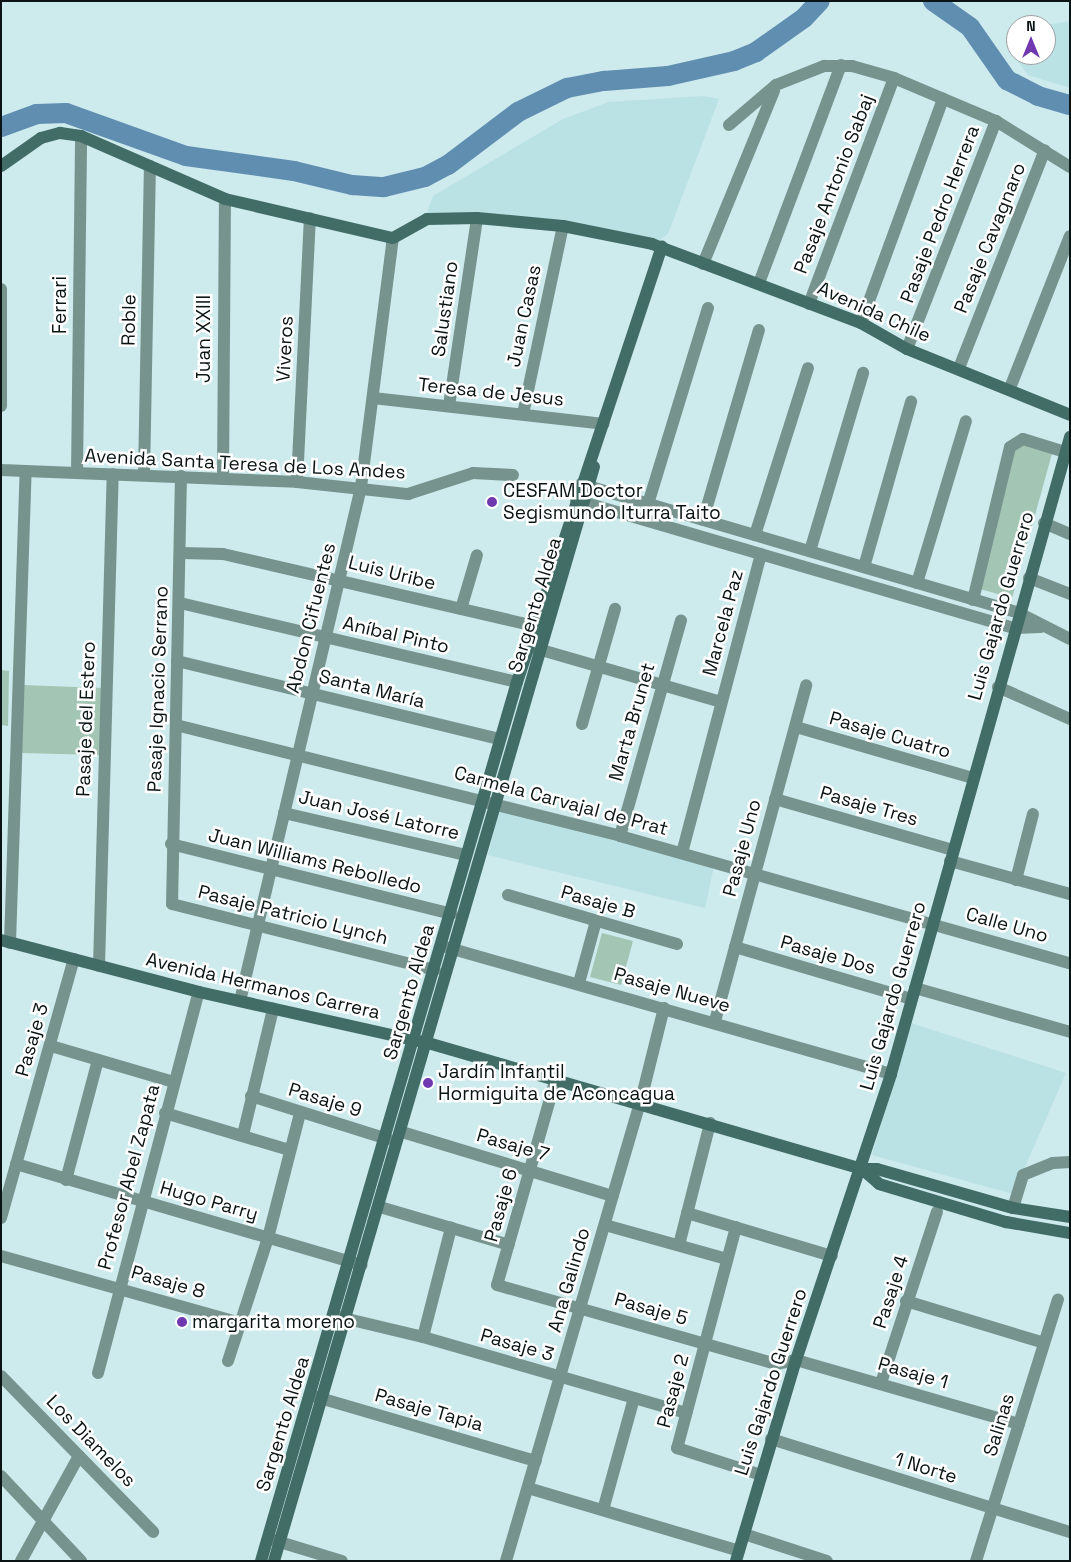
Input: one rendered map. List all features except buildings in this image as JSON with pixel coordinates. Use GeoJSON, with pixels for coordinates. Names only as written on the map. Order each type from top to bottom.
{"type":"FeatureCollection","features":[{"type":"Feature","properties":{"kind":"street"},"geometry":{"type":"LineString","coordinates":[[730,124],[776,85],[824,66],[841,66],[894,78],[943,100],[996,120],[1070,167]]}},
{"type":"Feature","properties":{"kind":"street"},"geometry":{"type":"LineString","coordinates":[[758,283],[841,66]]}},
{"type":"Feature","properties":{"kind":"street","name":"Pasaje Antonio Sabaj"},"geometry":{"type":"LineString","coordinates":[[809,304],[894,78]]}},
{"type":"Feature","properties":{"kind":"street"},"geometry":{"type":"LineString","coordinates":[[703,264],[776,85]]}},
{"type":"Feature","properties":{"kind":"street"},"geometry":{"type":"LineString","coordinates":[[861,323],[943,100]]}},
{"type":"Feature","properties":{"kind":"street","name":"Pasaje Pedro Herrera"},"geometry":{"type":"LineString","coordinates":[[907,349],[996,120]]}},
{"type":"Feature","properties":{"kind":"street"},"geometry":{"type":"LineString","coordinates":[[1,166],[41,138],[60,133],[81,136],[225,198],[394,238]]}},
{"type":"Feature","properties":{"kind":"street","name":"Ferrari"},"geometry":{"type":"LineString","coordinates":[[77,473],[81,136]]}},
{"type":"Feature","properties":{"kind":"street","name":"Pasaje Cavagnaro"},"geometry":{"type":"LineString","coordinates":[[959,368],[1045,150]]}},
{"type":"Feature","properties":{"kind":"street","name":"Roble"},"geometry":{"type":"LineString","coordinates":[[144,475],[150,166]]}},
{"type":"Feature","properties":{"kind":"street","name":"Juan XXIII"},"geometry":{"type":"LineString","coordinates":[[223,479],[225,198]]}},
{"type":"Feature","properties":{"kind":"street","name":"Viveros"},"geometry":{"type":"LineString","coordinates":[[297,482],[310,218]]}},
{"type":"Feature","properties":{"kind":"street","name":"Avenida Chile"},"geometry":{"type":"LineString","coordinates":[[394,238],[427,219],[477,218],[563,226],[662,247],[861,323],[907,349],[1010,388],[1070,415]]}},
{"type":"Feature","properties":{"kind":"street","name":"Salustiano"},"geometry":{"type":"LineString","coordinates":[[449,406],[477,218]]}},
{"type":"Feature","properties":{"kind":"street","name":"Juan Casas"},"geometry":{"type":"LineString","coordinates":[[523,414],[563,226]]}},
{"type":"Feature","properties":{"kind":"street"},"geometry":{"type":"LineString","coordinates":[[1010,388],[1070,236]]}},
{"type":"Feature","properties":{"kind":"street","name":"Abdon Cifuentes"},"geometry":{"type":"LineString","coordinates":[[240,1001],[361,487],[394,238]]}},
{"type":"Feature","properties":{"kind":"street","name":"Sargento Aldea"},"geometry":{"type":"LineString","coordinates":[[356,1264],[380,1207],[402,1132],[435,970],[447,948],[451,914],[466,855],[488,801],[541,650],[585,486],[662,247]]}},
{"type":"Feature","properties":{"kind":"street"},"geometry":{"type":"LineString","coordinates":[[1,289],[1,406]]}},
{"type":"Feature","properties":{"kind":"street"},"geometry":{"type":"LineString","coordinates":[[648,504],[708,308]]}},
{"type":"Feature","properties":{"kind":"street"},"geometry":{"type":"LineString","coordinates":[[702,520],[759,330]]}},
{"type":"Feature","properties":{"kind":"street"},"geometry":{"type":"LineString","coordinates":[[755,535],[808,368]]}},
{"type":"Feature","properties":{"kind":"street"},"geometry":{"type":"LineString","coordinates":[[810,552],[863,373]]}},
{"type":"Feature","properties":{"kind":"street","name":"Teresa de Jesus"},"geometry":{"type":"LineString","coordinates":[[373,398],[523,414],[602,430]]}},
{"type":"Feature","properties":{"kind":"street"},"geometry":{"type":"LineString","coordinates":[[864,568],[912,402]]}},
{"type":"Feature","properties":{"kind":"street"},"geometry":{"type":"LineString","coordinates":[[917,583],[966,421]]}},
{"type":"Feature","properties":{"kind":"street","name":"Luis Gajardo Guerrero"},"geometry":{"type":"LineString","coordinates":[[738,1556],[796,1360],[862,1168],[891,1074],[935,924],[952,855],[1044,523],[1065,470],[1064,452],[1070,437]]}},
{"type":"Feature","properties":{"kind":"street"},"geometry":{"type":"LineString","coordinates":[[973,600],[1010,447],[1023,439],[1064,452]]}},
{"type":"Feature","properties":{"kind":"street","name":"Avenida Santa Teresa de Los Andes"},"geometry":{"type":"LineString","coordinates":[[1,470],[297,482],[361,487],[408,494],[473,474],[513,475]]}},
{"type":"Feature","properties":{"kind":"street"},"geometry":{"type":"LineString","coordinates":[[6,941],[26,471]]}},
{"type":"Feature","properties":{"kind":"street","name":"Pasaje del Estero"},"geometry":{"type":"LineString","coordinates":[[98,966],[113,474]]}},
{"type":"Feature","properties":{"kind":"street","name":"Pasaje Ignacio Serrano"},"geometry":{"type":"LineString","coordinates":[[172,904],[171,844],[180,603],[181,476]]}},
{"type":"Feature","properties":{"kind":"street"},"geometry":{"type":"LineString","coordinates":[[585,486],[1019,613],[1040,627],[1070,640]]}},
{"type":"Feature","properties":{"kind":"street"},"geometry":{"type":"LineString","coordinates":[[581,501],[1015,628],[1040,627]]}},
{"type":"Feature","properties":{"kind":"street","name":"Sargento Aldea"},"geometry":{"type":"LineString","coordinates":[[261,1561],[274,1541],[318,1397],[356,1264],[387,1138],[421,1042],[488,801],[500,739],[517,682],[535,626],[581,501]]}},
{"type":"Feature","properties":{"kind":"street"},"geometry":{"type":"LineString","coordinates":[[1044,523],[1070,534]]}},
{"type":"Feature","properties":{"kind":"street","name":"Luis Uribe"},"geometry":{"type":"LineString","coordinates":[[180,553],[223,554],[535,626]]}},
{"type":"Feature","properties":{"kind":"street","name":"Marcela Paz"},"geometry":{"type":"LineString","coordinates":[[682,853],[761,554]]}},
{"type":"Feature","properties":{"kind":"street"},"geometry":{"type":"LineString","coordinates":[[461,609],[477,555]]}},
{"type":"Feature","properties":{"kind":"street"},"geometry":{"type":"LineString","coordinates":[[1029,578],[1070,594]]}},
{"type":"Feature","properties":{"kind":"street","name":"Aníbal Pinto"},"geometry":{"type":"LineString","coordinates":[[180,603],[517,682]]}},
{"type":"Feature","properties":{"kind":"street"},"geometry":{"type":"LineString","coordinates":[[582,724],[615,609]]}},
{"type":"Feature","properties":{"kind":"street","name":"Marta Brunet"},"geometry":{"type":"LineString","coordinates":[[620,836],[681,620]]}},
{"type":"Feature","properties":{"kind":"street"},"geometry":{"type":"LineString","coordinates":[[528,646],[721,702]]}},
{"type":"Feature","properties":{"kind":"street","name":"Santa María"},"geometry":{"type":"LineString","coordinates":[[177,661],[500,739]]}},
{"type":"Feature","properties":{"kind":"street","name":"Pasaje Uno"},"geometry":{"type":"LineString","coordinates":[[715,1021],[806,685]]}},
{"type":"Feature","properties":{"kind":"street"},"geometry":{"type":"LineString","coordinates":[[998,687],[1070,720]]}},
{"type":"Feature","properties":{"kind":"street","name":"Carmela Carvajal de Prat"},"geometry":{"type":"LineString","coordinates":[[176,725],[488,801],[935,924]]}},
{"type":"Feature","properties":{"kind":"street","name":"Pasaje Cuatro"},"geometry":{"type":"LineString","coordinates":[[796,727],[973,778]]}},
{"type":"Feature","properties":{"kind":"street","name":"Pasaje Tres"},"geometry":{"type":"LineString","coordinates":[[775,799],[952,855],[1016,880],[1070,894]]}},
{"type":"Feature","properties":{"kind":"street","name":"Juan José Latorre"},"geometry":{"type":"LineString","coordinates":[[284,812],[466,855]]}},
{"type":"Feature","properties":{"kind":"street"},"geometry":{"type":"LineString","coordinates":[[1016,880],[1033,814]]}},
{"type":"Feature","properties":{"kind":"street","name":"Juan Williams Rebolledo"},"geometry":{"type":"LineString","coordinates":[[171,844],[451,914]]}},
{"type":"Feature","properties":{"kind":"street","name":"Pasaje B"},"geometry":{"type":"LineString","coordinates":[[508,895],[677,944]]}},
{"type":"Feature","properties":{"kind":"street","name":"Pasaje Patricio Lynch"},"geometry":{"type":"LineString","coordinates":[[172,904],[435,970]]}},
{"type":"Feature","properties":{"kind":"street"},"geometry":{"type":"LineString","coordinates":[[579,983],[596,921]]}},
{"type":"Feature","properties":{"kind":"street","name":"Calle Uno"},"geometry":{"type":"LineString","coordinates":[[935,924],[1070,963]]}},
{"type":"Feature","properties":{"kind":"street","name":"Avenida Hermanos Carrera"},"geometry":{"type":"LineString","coordinates":[[6,941],[199,992],[421,1042],[556,1078],[862,1168],[877,1168],[1013,1208],[1070,1217]]}},
{"type":"Feature","properties":{"kind":"street","name":"Pasaje Dos"},"geometry":{"type":"LineString","coordinates":[[735,947],[914,994],[1070,1032]]}},
{"type":"Feature","properties":{"kind":"street","name":"Pasaje Nueve"},"geometry":{"type":"LineString","coordinates":[[447,948],[715,1021],[891,1074]]}},
{"type":"Feature","properties":{"kind":"street","name":"Pasaje 3"},"geometry":{"type":"LineString","coordinates":[[1,1218],[74,959]]}},
{"type":"Feature","properties":{"kind":"street","name":"Profesor Abel Zapata"},"geometry":{"type":"LineString","coordinates":[[98,1373],[141,1200],[199,992]]}},
{"type":"Feature","properties":{"kind":"street","name":"Ana Galindo"},"geometry":{"type":"LineString","coordinates":[[506,1561],[640,1104],[664,1008]]}},
{"type":"Feature","properties":{"kind":"street"},"geometry":{"type":"LineString","coordinates":[[243,1135],[251,1096],[274,1009]]}},
{"type":"Feature","properties":{"kind":"street"},"geometry":{"type":"LineString","coordinates":[[51,1046],[173,1082]]}},
{"type":"Feature","properties":{"kind":"street"},"geometry":{"type":"LineString","coordinates":[[66,1180],[98,1060]]}},
{"type":"Feature","properties":{"kind":"street","name":"Pasaje 6"},"geometry":{"type":"LineString","coordinates":[[497,1285],[556,1078]]}},
{"type":"Feature","properties":{"kind":"street","name":"Pasaje 9"},"geometry":{"type":"LineString","coordinates":[[251,1096],[300,1113],[387,1138]]}},
{"type":"Feature","properties":{"kind":"street"},"geometry":{"type":"LineString","coordinates":[[165,1113],[289,1150]]}},
{"type":"Feature","properties":{"kind":"street"},"geometry":{"type":"LineString","coordinates":[[228,1361],[238,1322],[268,1238],[300,1113]]}},
{"type":"Feature","properties":{"kind":"street"},"geometry":{"type":"LineString","coordinates":[[679,1245],[710,1123]]}},
{"type":"Feature","properties":{"kind":"street","name":"Pasaje 7"},"geometry":{"type":"LineString","coordinates":[[402,1132],[531,1169],[613,1196]]}},
{"type":"Feature","properties":{"kind":"street"},"geometry":{"type":"LineString","coordinates":[[1013,1208],[1023,1175],[1053,1163],[1070,1162]]}},
{"type":"Feature","properties":{"kind":"street","name":"Hugo Parry"},"geometry":{"type":"LineString","coordinates":[[16,1164],[356,1264]]}},
{"type":"Feature","properties":{"kind":"street","name":"Avenida Hermanos Carrera"},"geometry":{"type":"LineString","coordinates":[[862,1168],[868,1178],[879,1184],[1006,1222],[1070,1232]]}},
{"type":"Feature","properties":{"kind":"street"},"geometry":{"type":"LineString","coordinates":[[380,1207],[508,1245]]}},
{"type":"Feature","properties":{"kind":"street","name":"Pasaje 4"},"geometry":{"type":"LineString","coordinates":[[881,1384],[906,1301],[938,1212]]}},
{"type":"Feature","properties":{"kind":"street"},"geometry":{"type":"LineString","coordinates":[[687,1213],[832,1256]]}},
{"type":"Feature","properties":{"kind":"street"},"geometry":{"type":"LineString","coordinates":[[605,1225],[727,1259]]}},
{"type":"Feature","properties":{"kind":"street","name":"Pasaje 2"},"geometry":{"type":"LineString","coordinates":[[736,1227],[677,1448],[761,1475]]}},
{"type":"Feature","properties":{"kind":"street"},"geometry":{"type":"LineString","coordinates":[[423,1337],[451,1228]]}},
{"type":"Feature","properties":{"kind":"street","name":"Pasaje 8"},"geometry":{"type":"LineString","coordinates":[[1,1256],[238,1322]]}},
{"type":"Feature","properties":{"kind":"street","name":"Pasaje 5"},"geometry":{"type":"LineString","coordinates":[[497,1285],[776,1364],[796,1360]]}},
{"type":"Feature","properties":{"kind":"street","name":"Salinas"},"geometry":{"type":"LineString","coordinates":[[976,1561],[1058,1300]]}},
{"type":"Feature","properties":{"kind":"street"},"geometry":{"type":"LineString","coordinates":[[906,1301],[1044,1343]]}},
{"type":"Feature","properties":{"kind":"street","name":"Pasaje 3"},"geometry":{"type":"LineString","coordinates":[[341,1318],[423,1337],[686,1413]]}},
{"type":"Feature","properties":{"kind":"street","name":"Pasaje 1"},"geometry":{"type":"LineString","coordinates":[[796,1360],[1019,1424]]}},
{"type":"Feature","properties":{"kind":"street","name":"Los Diamelos"},"geometry":{"type":"LineString","coordinates":[[1,1376],[153,1532]]}},
{"type":"Feature","properties":{"kind":"street","name":"Pasaje Tapia"},"geometry":{"type":"LineString","coordinates":[[318,1397],[536,1461]]}},
{"type":"Feature","properties":{"kind":"street","name":"Pasaje 2"},"geometry":{"type":"LineString","coordinates":[[603,1510],[634,1398]]}},
{"type":"Feature","properties":{"kind":"street","name":"1 Norte"},"geometry":{"type":"LineString","coordinates":[[771,1440],[1070,1532]]}},
{"type":"Feature","properties":{"kind":"street"},"geometry":{"type":"LineString","coordinates":[[21,1561],[43,1518],[79,1456]]}},
{"type":"Feature","properties":{"kind":"street"},"geometry":{"type":"LineString","coordinates":[[1,1476],[43,1518],[81,1561]]}},
{"type":"Feature","properties":{"kind":"street"},"geometry":{"type":"LineString","coordinates":[[528,1488],[603,1510],[738,1556]]}},
{"type":"Feature","properties":{"kind":"street"},"geometry":{"type":"LineString","coordinates":[[744,1534],[827,1561]]}},
{"type":"Feature","properties":{"kind":"street"},"geometry":{"type":"LineString","coordinates":[[274,1541],[342,1561]]}},
{"type":"Feature","properties":{"kind":"street","name":"Sargento Aldea"},"geometry":{"type":"LineString","coordinates":[[274,1541],[274,1561]]}},
{"type":"Feature","properties":{"kind":"shaded area"},"geometry":{"type":"Polygon","coordinates":[[[1070,21],[1070,88],[1028,75],[1021,65],[1056,65],[1056,23],[1070,21]]]}},
{"type":"Feature","properties":{"kind":"shaded area"},"geometry":{"type":"Polygon","coordinates":[[[704,96],[719,99],[668,234],[656,242],[426,216],[433,196],[563,119],[609,102],[704,96]]]}},
{"type":"Feature","properties":{"kind":"shaded area"},"geometry":{"type":"Polygon","coordinates":[[[499,810],[714,866],[705,908],[488,855],[499,810]]]}},
{"type":"Feature","properties":{"kind":"shaded area"},"geometry":{"type":"Polygon","coordinates":[[[911,1023],[1066,1073],[1013,1194],[872,1155],[911,1023]]]}},
{"type":"Feature","properties":{"kind":"green space"},"geometry":{"type":"Polygon","coordinates":[[[1024,442],[1053,450],[1012,598],[980,589],[1014,445],[1024,442]]]}},
{"type":"Feature","properties":{"kind":"green space"},"geometry":{"type":"Polygon","coordinates":[[[1,670],[9,671],[8,726],[1,725],[1,670]]]}},
{"type":"Feature","properties":{"kind":"green space"},"geometry":{"type":"Polygon","coordinates":[[[23,685],[102,688],[100,755],[21,753],[23,685]]]}},
{"type":"Feature","properties":{"kind":"green space"},"geometry":{"type":"Polygon","coordinates":[[[602,933],[633,941],[621,985],[590,977],[602,933]]]}},
{"type":"Feature","properties":{"kind":"waterway"},"geometry":{"type":"LineString","coordinates":[[1,127],[37,114],[66,113],[186,156],[294,171],[352,185],[384,187],[425,177],[448,165],[518,112],[567,88],[604,81],[668,76],[734,61],[756,52],[804,18],[820,1]]}},
{"type":"Feature","properties":{"kind":"waterway"},"geometry":{"type":"LineString","coordinates":[[933,1],[970,27],[1007,80],[1038,96],[1070,105]]}},
{"type":"Feature","properties":{"kind":"place","name":"CESFAM Doctor Segismundo Iturra Taito"},"geometry":{"type":"Point","coordinates":[492,502]}},
{"type":"Feature","properties":{"kind":"place","name":"Jardín Infantil Hormiguita de Aconcagua"},"geometry":{"type":"Point","coordinates":[428,1083]}},
{"type":"Feature","properties":{"kind":"place","name":"margarita moreno"},"geometry":{"type":"Point","coordinates":[182,1322]}}]}
